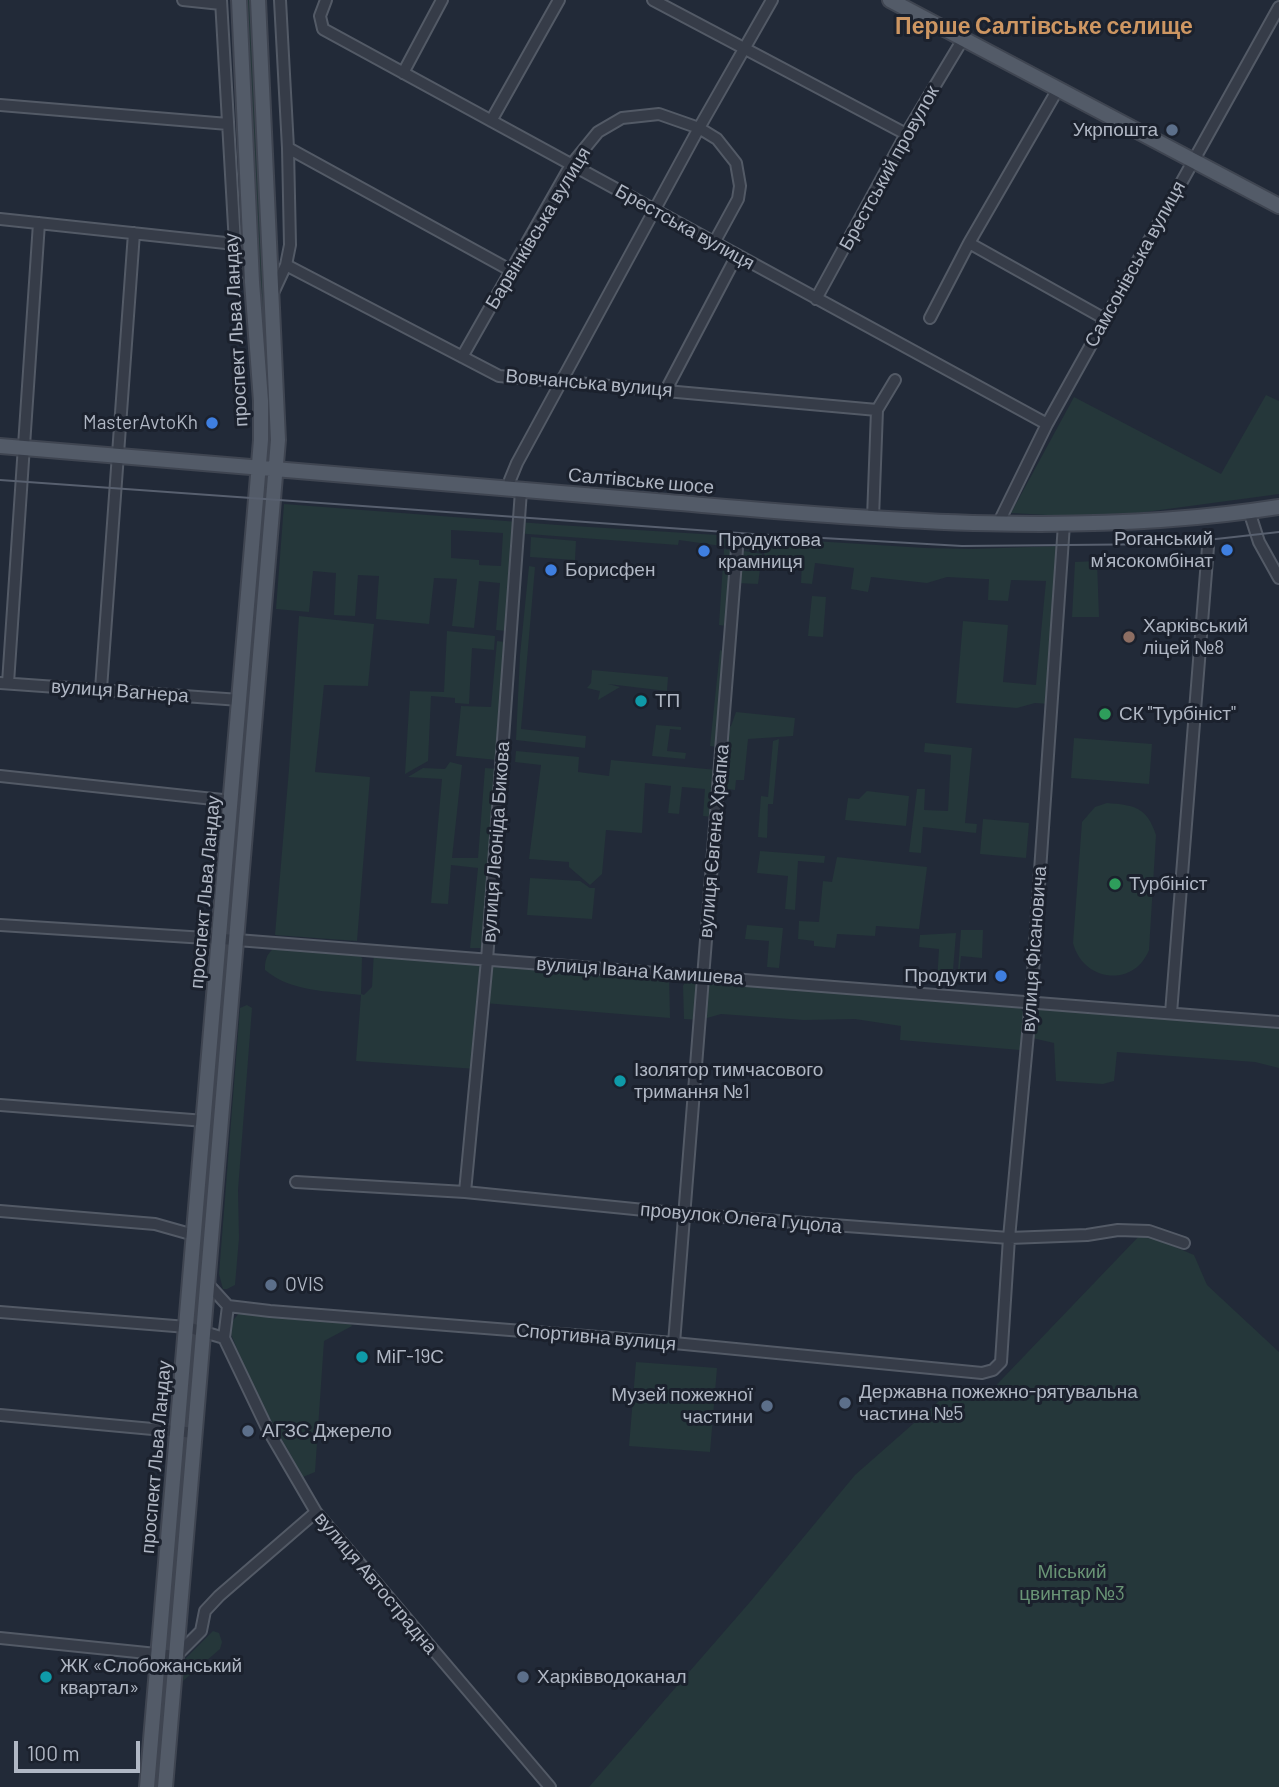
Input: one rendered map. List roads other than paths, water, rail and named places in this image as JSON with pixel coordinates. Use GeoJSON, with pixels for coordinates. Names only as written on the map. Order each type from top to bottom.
{"type":"FeatureCollection","features":[{"type":"Feature","properties":{"kind":"main road","name":"проспект Льва Ландау"},"geometry":{"type":"LineString","coordinates":[[147,1787],[262,421],[252,282],[239,0]]}},
{"type":"Feature","properties":{"kind":"main road","name":"проспект Льва Ландау"},"geometry":{"type":"LineString","coordinates":[[165,1787],[277,469],[279,424],[258,0]]}},
{"type":"Feature","properties":{"kind":"main road"},"geometry":{"type":"LineString","coordinates":[[890,0],[1279,206]]}},
{"type":"Feature","properties":{"kind":"main road","name":"Салтівське шосе"},"geometry":{"type":"LineString","coordinates":[[0,446],[515,491],[873,518],[998,524],[1138,522],[1279,507]]}},
{"type":"Feature","properties":{"kind":"street"},"geometry":{"type":"LineString","coordinates":[[183,0],[221,2],[235,244],[252,282]]}},
{"type":"Feature","properties":{"kind":"street"},"geometry":{"type":"LineString","coordinates":[[273,293],[286,265],[290,245],[280,0]]}},
{"type":"Feature","properties":{"kind":"street","name":"Брестська вулиця"},"geometry":{"type":"LineString","coordinates":[[326,0],[320,16],[323,29],[1047,424]]}},
{"type":"Feature","properties":{"kind":"street"},"geometry":{"type":"LineString","coordinates":[[403,73],[442,0]]}},
{"type":"Feature","properties":{"kind":"street"},"geometry":{"type":"LineString","coordinates":[[491,121],[559,0]]}},
{"type":"Feature","properties":{"kind":"street"},"geometry":{"type":"LineString","coordinates":[[653,0],[906,135]]}},
{"type":"Feature","properties":{"kind":"street","name":"вулиця Леоніда Бикова"},"geometry":{"type":"LineString","coordinates":[[466,1192],[487,960],[515,491],[510,480],[699,128],[772,0]]}},
{"type":"Feature","properties":{"kind":"street","name":"Самсонівська вулиця"},"geometry":{"type":"LineString","coordinates":[[998,524],[1047,424],[1279,8]]}},
{"type":"Feature","properties":{"kind":"street","name":"Брестський провулок"},"geometry":{"type":"LineString","coordinates":[[817,299],[906,135],[963,39]]}},
{"type":"Feature","properties":{"kind":"street"},"geometry":{"type":"LineString","coordinates":[[930,318],[969,243],[1058,89]]}},
{"type":"Feature","properties":{"kind":"street"},"geometry":{"type":"LineString","coordinates":[[0,104],[228,124]]}},
{"type":"Feature","properties":{"kind":"street","name":"Барвінківська вулиця"},"geometry":{"type":"LineString","coordinates":[[462,357],[571,165],[598,132],[622,118],[659,114],[699,128],[717,139],[736,163],[740,187],[738,199],[714,243]]}},
{"type":"Feature","properties":{"kind":"street"},"geometry":{"type":"LineString","coordinates":[[288,148],[510,270]]}},
{"type":"Feature","properties":{"kind":"street"},"geometry":{"type":"LineString","coordinates":[[0,219],[235,244]]}},
{"type":"Feature","properties":{"kind":"street"},"geometry":{"type":"LineString","coordinates":[[4,683],[39,223]]}},
{"type":"Feature","properties":{"kind":"street"},"geometry":{"type":"LineString","coordinates":[[101,689],[134,233]]}},
{"type":"Feature","properties":{"kind":"street"},"geometry":{"type":"LineString","coordinates":[[969,243],[1105,319]]}},
{"type":"Feature","properties":{"kind":"street"},"geometry":{"type":"LineString","coordinates":[[666,390],[737,256]]}},
{"type":"Feature","properties":{"kind":"street","name":"Вовчанська вулиця"},"geometry":{"type":"LineString","coordinates":[[286,265],[499,376],[877,410]]}},
{"type":"Feature","properties":{"kind":"street"},"geometry":{"type":"LineString","coordinates":[[873,518],[877,410],[895,380]]}},
{"type":"Feature","properties":{"kind":"street"},"geometry":{"type":"LineString","coordinates":[[1249,511],[1259,542],[1279,578]]}},
{"type":"Feature","properties":{"kind":"street","name":"вулиця Фісановича"},"geometry":{"type":"LineString","coordinates":[[993,1370],[1001,1362],[1009,1238],[1031,1001],[1064,524]]}},
{"type":"Feature","properties":{"kind":"street"},"geometry":{"type":"LineString","coordinates":[[1171,1013],[1208,547]]}},
{"type":"Feature","properties":{"kind":"street","name":"вулиця Євгена Храпка"},"geometry":{"type":"LineString","coordinates":[[674,1343],[737,549]]}},
{"type":"Feature","properties":{"kind":"street","name":"вулиця Вагнера"},"geometry":{"type":"LineString","coordinates":[[4,683],[240,700]]}},
{"type":"Feature","properties":{"kind":"street"},"geometry":{"type":"LineString","coordinates":[[0,776],[232,801]]}},
{"type":"Feature","properties":{"kind":"street","name":"вулиця Івана Камишева"},"geometry":{"type":"LineString","coordinates":[[0,925],[237,940],[1279,1022]]}},
{"type":"Feature","properties":{"kind":"street"},"geometry":{"type":"LineString","coordinates":[[0,1105],[205,1121]]}},
{"type":"Feature","properties":{"kind":"street","name":"провулок Олега Гуцола"},"geometry":{"type":"LineString","coordinates":[[296,1182],[466,1192],[684,1214],[1009,1238],[1087,1235],[1118,1230],[1149,1231],[1184,1243]]}},
{"type":"Feature","properties":{"kind":"street"},"geometry":{"type":"LineString","coordinates":[[0,1211],[155,1224],[194,1235]]}},
{"type":"Feature","properties":{"kind":"street"},"geometry":{"type":"LineString","coordinates":[[0,1312],[187,1327],[224,1338],[228,1307],[208,1284]]}},
{"type":"Feature","properties":{"kind":"street","name":"Спортивна вулиця"},"geometry":{"type":"LineString","coordinates":[[228,1307],[674,1343],[982,1373],[993,1370]]}},
{"type":"Feature","properties":{"kind":"street","name":"вулиця Автострадна"},"geometry":{"type":"LineString","coordinates":[[224,1338],[267,1428],[316,1512],[550,1787]]}},
{"type":"Feature","properties":{"kind":"street"},"geometry":{"type":"LineString","coordinates":[[0,1415],[196,1433]]}},
{"type":"Feature","properties":{"kind":"street"},"geometry":{"type":"LineString","coordinates":[[0,1638],[176,1656],[201,1631],[205,1611],[219,1596],[316,1512]]}},
{"type":"Feature","properties":{"kind":"tram line"},"geometry":{"type":"LineString","coordinates":[[0,480],[753,534],[962,546],[1171,544],[1279,532]]}},
{"type":"Feature","properties":{"kind":"place","name":"Укрпошта"},"geometry":{"type":"Point","coordinates":[1172,130]}},
{"type":"Feature","properties":{"kind":"place","name":"MasterAvtoKh"},"geometry":{"type":"Point","coordinates":[212,423]}},
{"type":"Feature","properties":{"kind":"place","name":"Роганський м'ясокомбінат"},"geometry":{"type":"Point","coordinates":[1227,550]}},
{"type":"Feature","properties":{"kind":"place","name":"Продуктова крамниця"},"geometry":{"type":"Point","coordinates":[704,551]}},
{"type":"Feature","properties":{"kind":"place","name":"Борисфен"},"geometry":{"type":"Point","coordinates":[551,570]}},
{"type":"Feature","properties":{"kind":"place","name":"Харківський ліцей №8"},"geometry":{"type":"Point","coordinates":[1129,637]}},
{"type":"Feature","properties":{"kind":"place","name":"ТП"},"geometry":{"type":"Point","coordinates":[641,701]}},
{"type":"Feature","properties":{"kind":"place","name":"СК \"Турбініст\""},"geometry":{"type":"Point","coordinates":[1105,714]}},
{"type":"Feature","properties":{"kind":"place","name":"Турбініст"},"geometry":{"type":"Point","coordinates":[1115,884]}},
{"type":"Feature","properties":{"kind":"place","name":"Продукти"},"geometry":{"type":"Point","coordinates":[1001,976]}},
{"type":"Feature","properties":{"kind":"place","name":"Ізолятор тимчасового тримання №1"},"geometry":{"type":"Point","coordinates":[620,1081]}},
{"type":"Feature","properties":{"kind":"place","name":"OVIS"},"geometry":{"type":"Point","coordinates":[271,1285]}},
{"type":"Feature","properties":{"kind":"place","name":"МіГ-19С"},"geometry":{"type":"Point","coordinates":[362,1357]}},
{"type":"Feature","properties":{"kind":"place","name":"Державна пожежно-рятувальна частина №5"},"geometry":{"type":"Point","coordinates":[845,1403]}},
{"type":"Feature","properties":{"kind":"place","name":"Музей пожежної частини"},"geometry":{"type":"Point","coordinates":[767,1406]}},
{"type":"Feature","properties":{"kind":"place","name":"АГЗС Джерело"},"geometry":{"type":"Point","coordinates":[248,1431]}},
{"type":"Feature","properties":{"kind":"place","name":"ЖК «Слобожанський квартал»"},"geometry":{"type":"Point","coordinates":[46,1677]}},
{"type":"Feature","properties":{"kind":"place","name":"Харківводоканал"},"geometry":{"type":"Point","coordinates":[523,1677]}},
{"type":"Feature","properties":{"kind":"district","name":"Перше Салтівське селище"},"geometry":{"type":"Point","coordinates":[1044,26]}},
{"type":"Feature","properties":{"kind":"park label","name":"Міський цвинтар №3"},"geometry":{"type":"Point","coordinates":[1072,1583]}}]}
